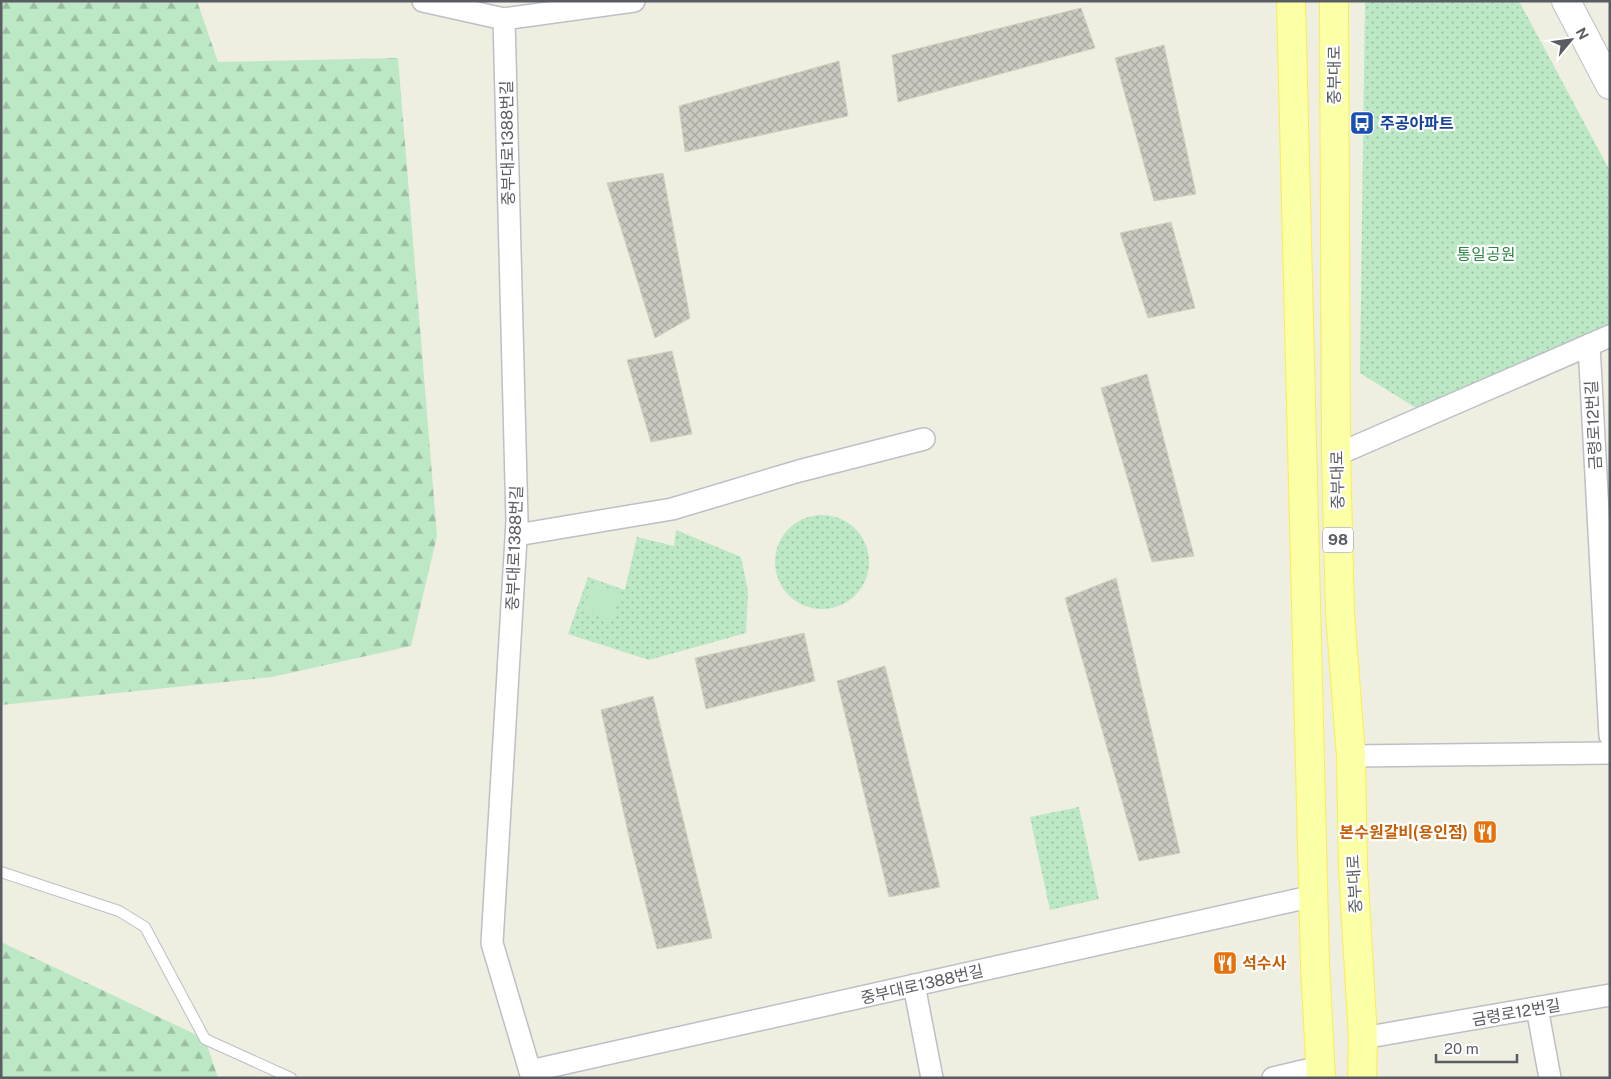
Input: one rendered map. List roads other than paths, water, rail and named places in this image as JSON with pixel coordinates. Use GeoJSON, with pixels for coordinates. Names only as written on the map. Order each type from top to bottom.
{"type":"FeatureCollection","features":[{"type":"Feature","properties":{"kind":"main road","name":"98"},"geometry":{"type":"LineString","coordinates":[[1291,1],[1314,896],[1321,1073]]}},
{"type":"Feature","properties":{"kind":"main road","name":"중부대로"},"geometry":{"type":"LineString","coordinates":[[1334,1],[1336,455],[1340,613],[1351,756],[1352,868],[1363,1038],[1362,1078]]}},
{"type":"Feature","properties":{"kind":"main road"},"geometry":{"type":"LineString","coordinates":[[1566,1],[1610,85]]}},
{"type":"Feature","properties":{"kind":"street"},"geometry":{"type":"LineString","coordinates":[[423,1],[504,19],[634,1]]}},
{"type":"Feature","properties":{"kind":"street","name":"중부대로1388번길"},"geometry":{"type":"LineString","coordinates":[[504,19],[516,534],[492,942],[531,1074],[914,985],[1314,896]]}},
{"type":"Feature","properties":{"kind":"street"},"geometry":{"type":"LineString","coordinates":[[1336,455],[1610,336]]}},
{"type":"Feature","properties":{"kind":"street","name":"금령로12번길"},"geometry":{"type":"LineString","coordinates":[[1589,345],[1610,736]]}},
{"type":"Feature","properties":{"kind":"street"},"geometry":{"type":"LineString","coordinates":[[516,534],[672,509],[799,471],[924,439]]}},
{"type":"Feature","properties":{"kind":"street"},"geometry":{"type":"LineString","coordinates":[[1351,756],[1610,753]]}},
{"type":"Feature","properties":{"kind":"street"},"geometry":{"type":"LineString","coordinates":[[914,985],[932,1078]]}},
{"type":"Feature","properties":{"kind":"street","name":"금령로12번길"},"geometry":{"type":"LineString","coordinates":[[1363,1038],[1610,995]]}},
{"type":"Feature","properties":{"kind":"street"},"geometry":{"type":"LineString","coordinates":[[1537,1008],[1550,1078]]}},
{"type":"Feature","properties":{"kind":"street"},"geometry":{"type":"LineString","coordinates":[[1273,1078],[1321,1073]]}},
{"type":"Feature","properties":{"kind":"lane"},"geometry":{"type":"LineString","coordinates":[[1,872],[119,911],[145,927],[205,1039],[291,1078]]}},
{"type":"Feature","properties":{"kind":"place","name":"주공아파트"},"geometry":{"type":"Point","coordinates":[1362,123]}},
{"type":"Feature","properties":{"kind":"place","name":"본수원갈비(용인점)"},"geometry":{"type":"Point","coordinates":[1485,832]}},
{"type":"Feature","properties":{"kind":"place","name":"석수사"},"geometry":{"type":"Point","coordinates":[1225,963]}},
{"type":"Feature","properties":{"kind":"park label","name":"통일공원"},"geometry":{"type":"Point","coordinates":[1486,254]}}]}
